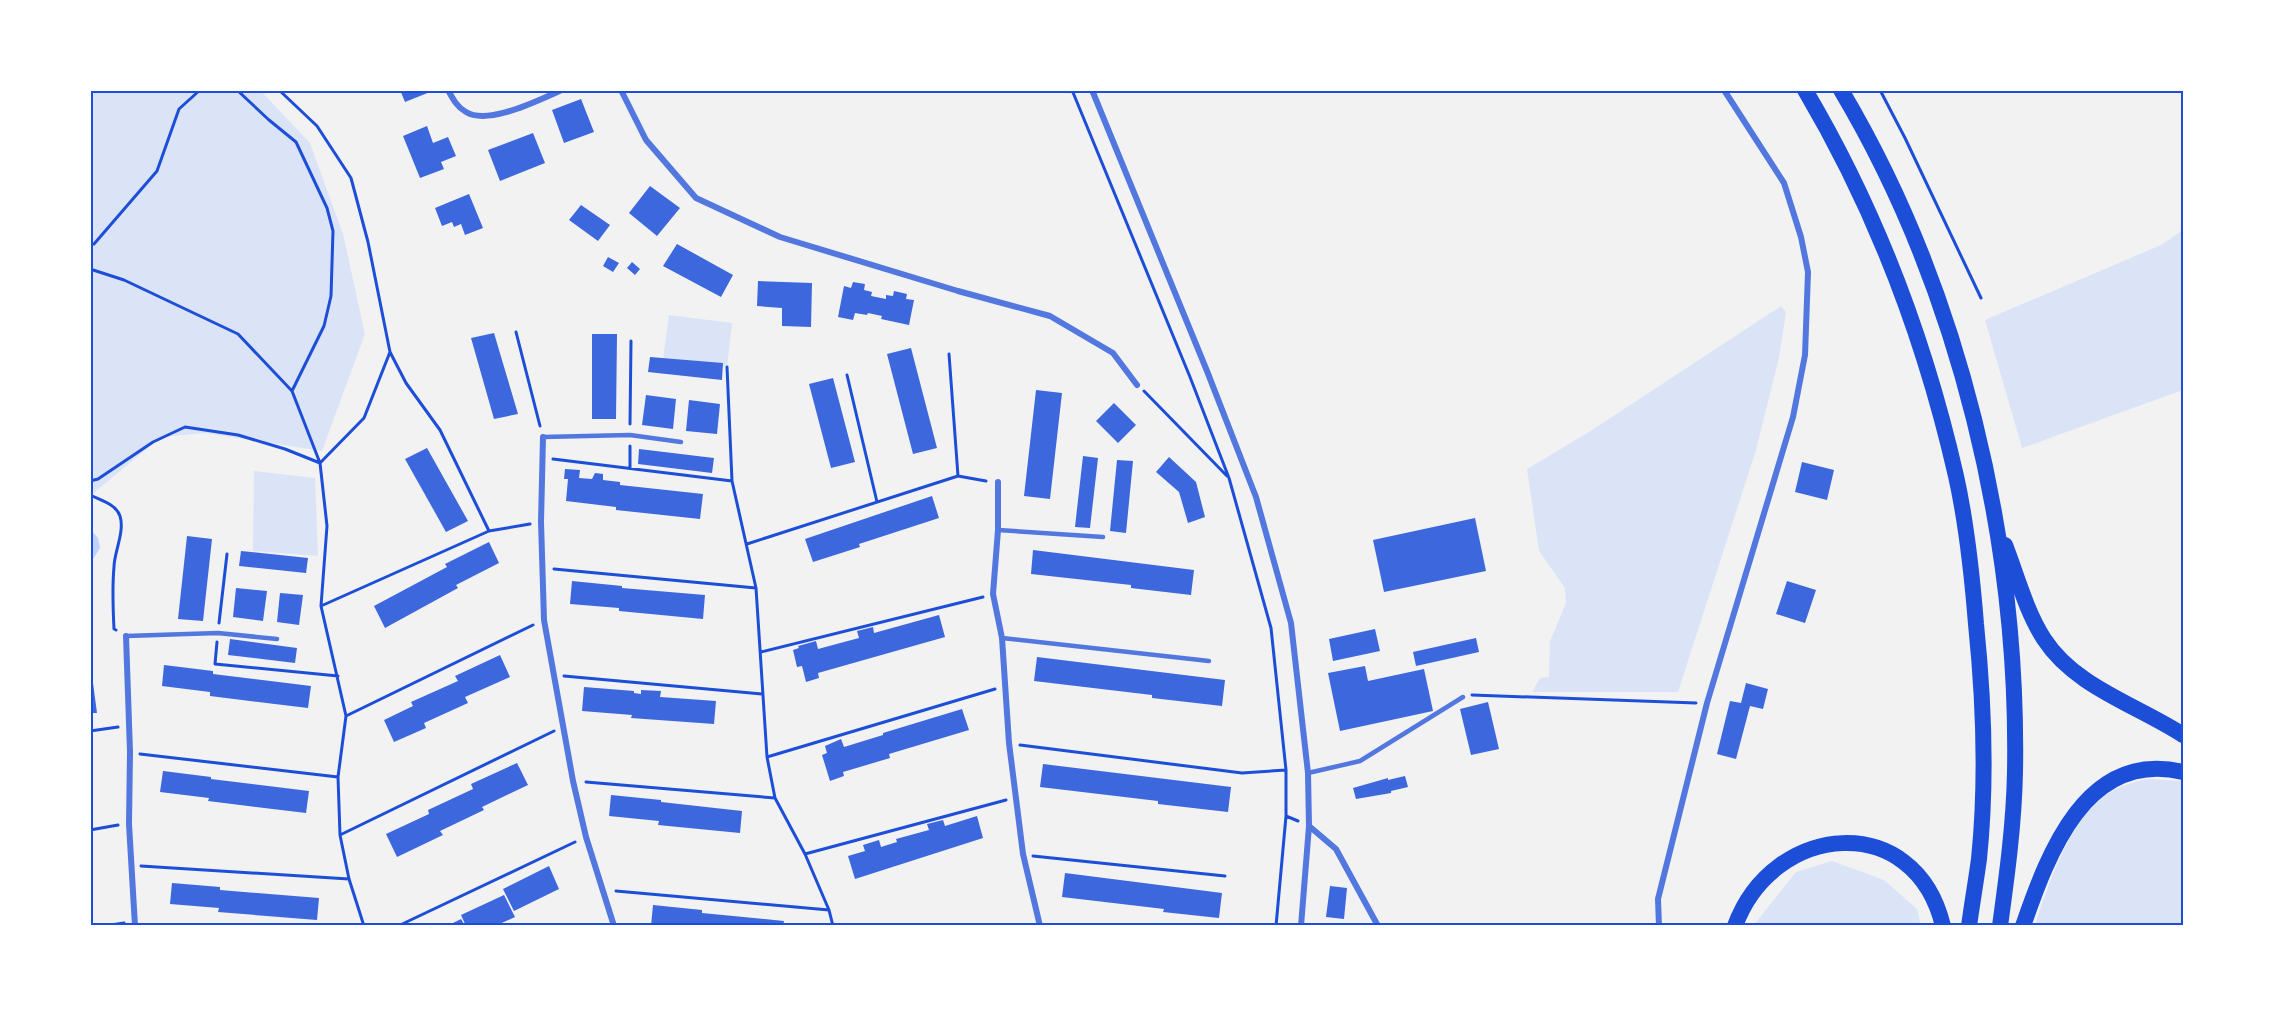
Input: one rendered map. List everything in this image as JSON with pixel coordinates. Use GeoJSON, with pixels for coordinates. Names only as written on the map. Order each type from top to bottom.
{"type":"FeatureCollection","features":[{"type":"Feature","properties":{"kind":"highway"},"geometry":{"type":"LineString","coordinates":[[1805,90],[1841,153],[1889,259],[1914,327],[1938,406],[1956,478],[1970,559],[1982,685],[1984,766],[1981,824],[1979,858],[1969,926]]}},
{"type":"Feature","properties":{"kind":"highway"},"geometry":{"type":"LineString","coordinates":[[1841,90],[1894,191],[1920,251],[1950,332],[1979,441],[1996,522],[2013,679],[2015,773],[2008,867],[2000,926]]}},
{"type":"Feature","properties":{"kind":"highway"},"geometry":{"type":"LineString","coordinates":[[1996,522],[2035,622],[2045,640],[2059,657],[2078,675],[2183,735]]}},
{"type":"Feature","properties":{"kind":"highway"},"geometry":{"type":"LineString","coordinates":[[2023,926],[2033,896],[2058,841],[2079,807],[2091,794],[2109,782],[2140,771],[2157,769],[2183,772]]}},
{"type":"Feature","properties":{"kind":"highway"},"geometry":{"type":"LineString","coordinates":[[1735,926],[1750,893],[1778,866],[1798,853],[1816,847],[1848,842],[1892,854],[1909,865],[1926,885],[1939,909],[1943,926]]}},
{"type":"Feature","properties":{"kind":"street"},"geometry":{"type":"LineString","coordinates":[[448,90],[456,104],[468,114],[487,116],[515,110],[562,90]]}},
{"type":"Feature","properties":{"kind":"street"},"geometry":{"type":"LineString","coordinates":[[621,90],[646,140],[696,198],[780,237],[958,291],[1050,315],[1113,353],[1137,385]]}},
{"type":"Feature","properties":{"kind":"street"},"geometry":{"type":"LineString","coordinates":[[1092,90],[1203,360],[1256,498],[1291,623],[1308,773],[1309,826],[1301,926]]}},
{"type":"Feature","properties":{"kind":"street"},"geometry":{"type":"LineString","coordinates":[[1659,926],[1658,899],[1707,703],[1793,417],[1805,355],[1808,272],[1801,237],[1784,183],[1724,90]]}},
{"type":"Feature","properties":{"kind":"street"},"geometry":{"type":"LineString","coordinates":[[543,437],[541,568],[544,620],[573,781],[586,837],[614,926]]}},
{"type":"Feature","properties":{"kind":"street"},"geometry":{"type":"LineString","coordinates":[[998,482],[998,530],[993,594],[1002,638],[1010,743],[1023,854],[1040,926]]}},
{"type":"Feature","properties":{"kind":"street"},"geometry":{"type":"LineString","coordinates":[[126,636],[130,752],[129,824],[135,924]]}},
{"type":"Feature","properties":{"kind":"street"},"geometry":{"type":"LineString","coordinates":[[1309,826],[1336,849],[1378,926]]}},
{"type":"Feature","properties":{"kind":"lane"},"geometry":{"type":"LineString","coordinates":[[543,437],[630,435],[681,442]]}},
{"type":"Feature","properties":{"kind":"lane"},"geometry":{"type":"LineString","coordinates":[[998,530],[1103,537]]}},
{"type":"Feature","properties":{"kind":"lane"},"geometry":{"type":"LineString","coordinates":[[126,636],[218,633],[278,639]]}},
{"type":"Feature","properties":{"kind":"lane"},"geometry":{"type":"LineString","coordinates":[[1002,638],[1209,661]]}},
{"type":"Feature","properties":{"kind":"lane"},"geometry":{"type":"LineString","coordinates":[[1308,773],[1360,761],[1463,697]]}},
{"type":"Feature","properties":{"kind":"path"},"geometry":{"type":"LineString","coordinates":[[90,244],[94,244],[157,171],[179,109],[200,90]]}},
{"type":"Feature","properties":{"kind":"path"},"geometry":{"type":"LineString","coordinates":[[237,90],[296,142],[319,188],[333,231],[331,296],[324,326],[291,392]]}},
{"type":"Feature","properties":{"kind":"path"},"geometry":{"type":"LineString","coordinates":[[279,90],[317,126],[351,178],[368,242],[390,352],[406,383],[433,417],[489,531]]}},
{"type":"Feature","properties":{"kind":"path"},"geometry":{"type":"LineString","coordinates":[[1072,90],[1229,478],[1271,628],[1286,770],[1286,816],[1276,926]]}},
{"type":"Feature","properties":{"kind":"path"},"geometry":{"type":"LineString","coordinates":[[1880,90],[1981,298]]}},
{"type":"Feature","properties":{"kind":"path"},"geometry":{"type":"LineString","coordinates":[[90,269],[123,280],[238,334],[291,392],[320,463],[327,526],[321,606],[346,716],[338,777],[339,836],[349,879],[364,926]]}},
{"type":"Feature","properties":{"kind":"path"},"geometry":{"type":"LineString","coordinates":[[516,332],[543,437]]}},
{"type":"Feature","properties":{"kind":"path"},"geometry":{"type":"LineString","coordinates":[[630,468],[631,341]]}},
{"type":"Feature","properties":{"kind":"path"},"geometry":{"type":"LineString","coordinates":[[320,463],[364,418],[390,352]]}},
{"type":"Feature","properties":{"kind":"path"},"geometry":{"type":"LineString","coordinates":[[949,354],[958,476]]}},
{"type":"Feature","properties":{"kind":"path"},"geometry":{"type":"LineString","coordinates":[[727,367],[732,481],[756,588],[767,758],[775,798],[805,854],[829,910],[833,926]]}},
{"type":"Feature","properties":{"kind":"path"},"geometry":{"type":"LineString","coordinates":[[847,375],[877,502]]}},
{"type":"Feature","properties":{"kind":"path"},"geometry":{"type":"LineString","coordinates":[[1137,385],[1229,478]]}},
{"type":"Feature","properties":{"kind":"path"},"geometry":{"type":"LineString","coordinates":[[90,481],[98,479],[153,442],[185,427],[238,435],[285,449],[320,463]]}},
{"type":"Feature","properties":{"kind":"path"},"geometry":{"type":"LineString","coordinates":[[542,458],[732,481]]}},
{"type":"Feature","properties":{"kind":"path"},"geometry":{"type":"LineString","coordinates":[[747,544],[958,476],[998,482]]}},
{"type":"Feature","properties":{"kind":"path"},"geometry":{"type":"LineString","coordinates":[[90,495],[112,505],[120,515],[120,531],[114,565],[114,629],[126,636]]}},
{"type":"Feature","properties":{"kind":"path"},"geometry":{"type":"LineString","coordinates":[[321,606],[489,531],[541,522]]}},
{"type":"Feature","properties":{"kind":"path"},"geometry":{"type":"LineString","coordinates":[[541,568],[756,588]]}},
{"type":"Feature","properties":{"kind":"path"},"geometry":{"type":"LineString","coordinates":[[761,652],[993,594]]}},
{"type":"Feature","properties":{"kind":"path"},"geometry":{"type":"LineString","coordinates":[[346,716],[544,620]]}},
{"type":"Feature","properties":{"kind":"path"},"geometry":{"type":"LineString","coordinates":[[554,675],[762,694]]}},
{"type":"Feature","properties":{"kind":"path"},"geometry":{"type":"LineString","coordinates":[[767,758],[1006,685]]}},
{"type":"Feature","properties":{"kind":"path"},"geometry":{"type":"LineString","coordinates":[[1463,697],[1479,694],[1707,703]]}},
{"type":"Feature","properties":{"kind":"path"},"geometry":{"type":"LineString","coordinates":[[90,731],[128,726]]}},
{"type":"Feature","properties":{"kind":"path"},"geometry":{"type":"LineString","coordinates":[[339,836],[564,726]]}},
{"type":"Feature","properties":{"kind":"path"},"geometry":{"type":"LineString","coordinates":[[1010,743],[1242,773],[1286,770]]}},
{"type":"Feature","properties":{"kind":"path"},"geometry":{"type":"LineString","coordinates":[[130,752],[338,777]]}},
{"type":"Feature","properties":{"kind":"path"},"geometry":{"type":"LineString","coordinates":[[573,781],[775,798]]}},
{"type":"Feature","properties":{"kind":"path"},"geometry":{"type":"LineString","coordinates":[[805,854],[1016,797]]}},
{"type":"Feature","properties":{"kind":"path"},"geometry":{"type":"LineString","coordinates":[[90,830],[129,824]]}},
{"type":"Feature","properties":{"kind":"path"},"geometry":{"type":"LineString","coordinates":[[398,926],[586,837]]}},
{"type":"Feature","properties":{"kind":"path"},"geometry":{"type":"LineString","coordinates":[[1023,854],[1226,876]]}},
{"type":"Feature","properties":{"kind":"path"},"geometry":{"type":"LineString","coordinates":[[131,865],[349,879]]}},
{"type":"Feature","properties":{"kind":"path"},"geometry":{"type":"LineString","coordinates":[[602,890],[829,910]]}},
{"type":"Feature","properties":{"kind":"path"},"geometry":{"type":"LineString","coordinates":[[104,926],[135,924]]}},
{"type":"Feature","properties":{"kind":"shaded area"},"geometry":{"type":"Polygon","coordinates":[[[90,90],[260,90],[310,143],[343,234],[365,334],[322,451],[205,433],[161,437],[90,496],[90,90]]]}},
{"type":"Feature","properties":{"kind":"shaded area"},"geometry":{"type":"Polygon","coordinates":[[[2183,230],[2183,390],[2022,448],[1985,320],[2161,245],[2183,230]]]}},
{"type":"Feature","properties":{"kind":"shaded area"},"geometry":{"type":"Polygon","coordinates":[[[1781,306],[1786,312],[1779,358],[1756,450],[1678,692],[1532,692],[1540,678],[1549,677],[1550,641],[1566,603],[1565,588],[1539,551],[1527,469],[1589,432],[1781,306]]]}},
{"type":"Feature","properties":{"kind":"shaded area"},"geometry":{"type":"Polygon","coordinates":[[[669,315],[732,323],[727,367],[663,359],[669,315]]]}},
{"type":"Feature","properties":{"kind":"shaded area"},"geometry":{"type":"Polygon","coordinates":[[[254,471],[315,478],[318,556],[253,551],[254,471]]]}},
{"type":"Feature","properties":{"kind":"shaded area"},"geometry":{"type":"Polygon","coordinates":[[[2145,779],[2183,781],[2183,926],[2035,926],[2065,848],[2088,812],[2102,798],[2118,788],[2145,779]]]}},
{"type":"Feature","properties":{"kind":"shaded area"},"geometry":{"type":"Polygon","coordinates":[[[1832,861],[1884,880],[1917,909],[1921,926],[1753,926],[1796,872],[1832,861]]]}},
{"type":"Feature","properties":{"kind":"water"},"geometry":{"type":"Polygon","coordinates":[[[90,529],[98,538],[100,548],[90,564],[90,529]]]}},
{"type":"Feature","properties":{"kind":"building"},"geometry":{"type":"Polygon","coordinates":[[[400,90],[430,90],[430,92],[405,102],[400,90]]]}},
{"type":"Feature","properties":{"kind":"building"},"geometry":{"type":"Polygon","coordinates":[[[581,99],[594,132],[564,143],[552,110],[581,99]]]}},
{"type":"Feature","properties":{"kind":"building"},"geometry":{"type":"Polygon","coordinates":[[[427,126],[433,143],[448,137],[456,156],[441,162],[444,169],[420,178],[403,136],[427,126]]]}},
{"type":"Feature","properties":{"kind":"building"},"geometry":{"type":"Polygon","coordinates":[[[533,133],[545,163],[500,181],[488,150],[533,133]]]}},
{"type":"Feature","properties":{"kind":"building"},"geometry":{"type":"Polygon","coordinates":[[[650,186],[680,208],[657,236],[629,213],[650,186]]]}},
{"type":"Feature","properties":{"kind":"building"},"geometry":{"type":"Polygon","coordinates":[[[469,194],[483,228],[465,235],[461,224],[454,227],[452,222],[442,226],[435,208],[469,194]]]}},
{"type":"Feature","properties":{"kind":"building"},"geometry":{"type":"Polygon","coordinates":[[[581,205],[610,225],[598,241],[569,220],[581,205]]]}},
{"type":"Feature","properties":{"kind":"building"},"geometry":{"type":"Polygon","coordinates":[[[677,244],[733,275],[721,297],[663,266],[677,244]]]}},
{"type":"Feature","properties":{"kind":"building"},"geometry":{"type":"Polygon","coordinates":[[[608,257],[619,263],[613,272],[603,266],[608,257]]]}},
{"type":"Feature","properties":{"kind":"building"},"geometry":{"type":"Polygon","coordinates":[[[632,262],[640,269],[635,275],[627,268],[632,262]]]}},
{"type":"Feature","properties":{"kind":"building"},"geometry":{"type":"Polygon","coordinates":[[[758,281],[812,283],[811,327],[782,326],[782,308],[757,306],[758,281]]]}},
{"type":"Feature","properties":{"kind":"building"},"geometry":{"type":"Polygon","coordinates":[[[853,282],[865,284],[864,290],[872,292],[871,296],[886,299],[886,295],[893,296],[894,291],[907,294],[906,299],[914,300],[909,325],[881,319],[882,316],[868,313],[867,315],[855,313],[853,320],[838,317],[844,286],[851,288],[853,282]]]}},
{"type":"Feature","properties":{"kind":"building"},"geometry":{"type":"Polygon","coordinates":[[[494,333],[518,414],[494,419],[471,338],[494,333]]]}},
{"type":"Feature","properties":{"kind":"building"},"geometry":{"type":"Polygon","coordinates":[[[592,334],[617,334],[616,419],[592,419],[592,334]]]}},
{"type":"Feature","properties":{"kind":"building"},"geometry":{"type":"Polygon","coordinates":[[[911,348],[937,448],[913,454],[887,354],[911,348]]]}},
{"type":"Feature","properties":{"kind":"building"},"geometry":{"type":"Polygon","coordinates":[[[650,357],[723,363],[722,380],[648,372],[650,357]]]}},
{"type":"Feature","properties":{"kind":"building"},"geometry":{"type":"Polygon","coordinates":[[[833,378],[855,462],[831,468],[809,384],[833,378]]]}},
{"type":"Feature","properties":{"kind":"building"},"geometry":{"type":"Polygon","coordinates":[[[1036,390],[1062,393],[1050,499],[1024,496],[1036,390]]]}},
{"type":"Feature","properties":{"kind":"building"},"geometry":{"type":"Polygon","coordinates":[[[646,395],[676,399],[673,429],[642,425],[646,395]]]}},
{"type":"Feature","properties":{"kind":"building"},"geometry":{"type":"Polygon","coordinates":[[[689,400],[720,404],[717,434],[686,431],[689,400]]]}},
{"type":"Feature","properties":{"kind":"building"},"geometry":{"type":"Polygon","coordinates":[[[1114,403],[1136,425],[1118,443],[1096,421],[1114,403]]]}},
{"type":"Feature","properties":{"kind":"building"},"geometry":{"type":"Polygon","coordinates":[[[427,448],[468,521],[446,532],[405,459],[427,448]]]}},
{"type":"Feature","properties":{"kind":"building"},"geometry":{"type":"Polygon","coordinates":[[[639,449],[714,458],[712,473],[638,464],[639,449]]]}},
{"type":"Feature","properties":{"kind":"building"},"geometry":{"type":"Polygon","coordinates":[[[1083,456],[1098,458],[1090,528],[1075,527],[1083,456]]]}},
{"type":"Feature","properties":{"kind":"building"},"geometry":{"type":"Polygon","coordinates":[[[1169,457],[1196,482],[1205,517],[1188,523],[1179,492],[1156,472],[1169,457]]]}},
{"type":"Feature","properties":{"kind":"building"},"geometry":{"type":"Polygon","coordinates":[[[1117,460],[1133,461],[1126,533],[1110,531],[1117,460]]]}},
{"type":"Feature","properties":{"kind":"building"},"geometry":{"type":"Polygon","coordinates":[[[1802,462],[1834,470],[1827,500],[1795,492],[1802,462]]]}},
{"type":"Feature","properties":{"kind":"building"},"geometry":{"type":"Polygon","coordinates":[[[565,469],[580,470],[579,478],[592,479],[595,473],[603,474],[603,480],[620,482],[620,485],[703,494],[700,519],[616,510],[616,507],[566,501],[568,479],[564,479],[565,469]]]}},
{"type":"Feature","properties":{"kind":"building"},"geometry":{"type":"Polygon","coordinates":[[[932,496],[939,518],[859,544],[860,547],[813,562],[805,539],[932,496]]]}},
{"type":"Feature","properties":{"kind":"building"},"geometry":{"type":"Polygon","coordinates":[[[1475,518],[1486,571],[1384,592],[1373,540],[1475,518]]]}},
{"type":"Feature","properties":{"kind":"building"},"geometry":{"type":"Polygon","coordinates":[[[187,536],[212,539],[203,621],[178,619],[187,536]]]}},
{"type":"Feature","properties":{"kind":"building"},"geometry":{"type":"Polygon","coordinates":[[[489,542],[499,563],[456,585],[458,588],[385,628],[374,606],[447,567],[445,564],[489,542]]]}},
{"type":"Feature","properties":{"kind":"building"},"geometry":{"type":"Polygon","coordinates":[[[1033,550],[1194,570],[1191,595],[1131,588],[1131,585],[1031,574],[1033,550]]]}},
{"type":"Feature","properties":{"kind":"building"},"geometry":{"type":"Polygon","coordinates":[[[241,551],[308,558],[306,573],[239,566],[241,551]]]}},
{"type":"Feature","properties":{"kind":"building"},"geometry":{"type":"Polygon","coordinates":[[[572,581],[705,595],[703,619],[570,604],[572,581]]]}},
{"type":"Feature","properties":{"kind":"building"},"geometry":{"type":"Polygon","coordinates":[[[1787,581],[1816,590],[1805,623],[1776,614],[1787,581]]]}},
{"type":"Feature","properties":{"kind":"building"},"geometry":{"type":"Polygon","coordinates":[[[236,588],[267,591],[263,621],[233,617],[236,588]]]}},
{"type":"Feature","properties":{"kind":"building"},"geometry":{"type":"Polygon","coordinates":[[[280,593],[303,595],[299,625],[277,622],[280,593]]]}},
{"type":"Feature","properties":{"kind":"building"},"geometry":{"type":"Polygon","coordinates":[[[939,615],[945,637],[818,673],[819,678],[806,682],[802,666],[797,667],[793,650],[799,648],[798,646],[816,641],[818,649],[859,638],[857,631],[873,627],[874,633],[939,615]]]}},
{"type":"Feature","properties":{"kind":"building"},"geometry":{"type":"Polygon","coordinates":[[[1375,629],[1380,651],[1333,661],[1329,639],[1375,629]]]}},
{"type":"Feature","properties":{"kind":"building"},"geometry":{"type":"Polygon","coordinates":[[[1476,638],[1479,652],[1416,666],[1413,652],[1476,638]]]}},
{"type":"Feature","properties":{"kind":"building"},"geometry":{"type":"Polygon","coordinates":[[[230,639],[297,648],[295,663],[228,655],[230,639]]]}},
{"type":"Feature","properties":{"kind":"building"},"geometry":{"type":"Polygon","coordinates":[[[500,655],[510,677],[465,697],[468,703],[424,723],[426,728],[394,742],[384,720],[413,706],[411,702],[458,681],[455,676],[500,655]]]}},
{"type":"Feature","properties":{"kind":"building"},"geometry":{"type":"Polygon","coordinates":[[[1037,657],[1225,680],[1222,706],[1034,681],[1037,657]]]}},
{"type":"Feature","properties":{"kind":"building"},"geometry":{"type":"Polygon","coordinates":[[[90,660],[97,713],[90,713],[90,660]]]}},
{"type":"Feature","properties":{"kind":"building"},"geometry":{"type":"Polygon","coordinates":[[[164,665],[213,671],[213,674],[311,686],[308,708],[210,696],[210,692],[162,686],[164,665]]]}},
{"type":"Feature","properties":{"kind":"building"},"geometry":{"type":"Polygon","coordinates":[[[1365,666],[1368,681],[1424,669],[1433,711],[1340,731],[1328,673],[1365,666]]]}},
{"type":"Feature","properties":{"kind":"building"},"geometry":{"type":"Polygon","coordinates":[[[1746,683],[1768,689],[1763,709],[1750,706],[1736,759],[1717,754],[1730,701],[1741,703],[1746,683]]]}},
{"type":"Feature","properties":{"kind":"building"},"geometry":{"type":"Polygon","coordinates":[[[584,687],[634,691],[634,693],[641,694],[641,690],[661,691],[660,697],[716,701],[714,724],[631,718],[632,715],[582,711],[584,687]]]}},
{"type":"Feature","properties":{"kind":"building"},"geometry":{"type":"Polygon","coordinates":[[[1488,702],[1499,749],[1471,755],[1460,709],[1488,702]]]}},
{"type":"Feature","properties":{"kind":"building"},"geometry":{"type":"Polygon","coordinates":[[[962,709],[969,730],[889,754],[890,758],[843,772],[844,776],[830,781],[822,755],[827,753],[825,746],[841,739],[844,747],[962,709]]]}},
{"type":"Feature","properties":{"kind":"building"},"geometry":{"type":"Polygon","coordinates":[[[517,763],[528,785],[482,807],[484,810],[440,831],[443,835],[397,857],[386,834],[429,814],[428,810],[473,789],[471,784],[517,763]]]}},
{"type":"Feature","properties":{"kind":"building"},"geometry":{"type":"Polygon","coordinates":[[[1043,764],[1231,787],[1228,812],[1040,787],[1043,764]]]}},
{"type":"Feature","properties":{"kind":"building"},"geometry":{"type":"Polygon","coordinates":[[[163,771],[309,791],[306,813],[208,801],[209,798],[160,792],[163,771]]]}},
{"type":"Feature","properties":{"kind":"building"},"geometry":{"type":"Polygon","coordinates":[[[1405,776],[1408,787],[1391,791],[1391,793],[1356,799],[1353,788],[1388,778],[1388,780],[1405,776]]]}},
{"type":"Feature","properties":{"kind":"building"},"geometry":{"type":"Polygon","coordinates":[[[611,795],[742,811],[740,833],[658,825],[659,821],[609,816],[611,795]]]}},
{"type":"Feature","properties":{"kind":"building"},"geometry":{"type":"Polygon","coordinates":[[[977,816],[983,838],[855,879],[848,856],[865,851],[863,845],[879,840],[881,847],[897,842],[896,839],[929,830],[927,824],[943,820],[945,826],[977,816]]]}},
{"type":"Feature","properties":{"kind":"building"},"geometry":{"type":"Polygon","coordinates":[[[549,866],[559,889],[514,911],[503,889],[549,866]]]}},
{"type":"Feature","properties":{"kind":"building"},"geometry":{"type":"Polygon","coordinates":[[[1065,873],[1222,893],[1219,918],[1062,897],[1065,873]]]}},
{"type":"Feature","properties":{"kind":"building"},"geometry":{"type":"Polygon","coordinates":[[[172,883],[220,887],[220,890],[319,898],[317,920],[218,912],[219,908],[170,904],[172,883]]]}},
{"type":"Feature","properties":{"kind":"building"},"geometry":{"type":"Polygon","coordinates":[[[1330,886],[1347,888],[1344,919],[1326,917],[1330,886]]]}},
{"type":"Feature","properties":{"kind":"building"},"geometry":{"type":"Polygon","coordinates":[[[504,895],[515,917],[495,926],[466,926],[461,915],[504,895]]]}},
{"type":"Feature","properties":{"kind":"building"},"geometry":{"type":"Polygon","coordinates":[[[653,905],[702,910],[702,913],[784,921],[783,926],[651,926],[653,905]]]}},
{"type":"Feature","properties":{"kind":"building"},"geometry":{"type":"Polygon","coordinates":[[[461,919],[465,926],[447,926],[461,919]]]}}]}
